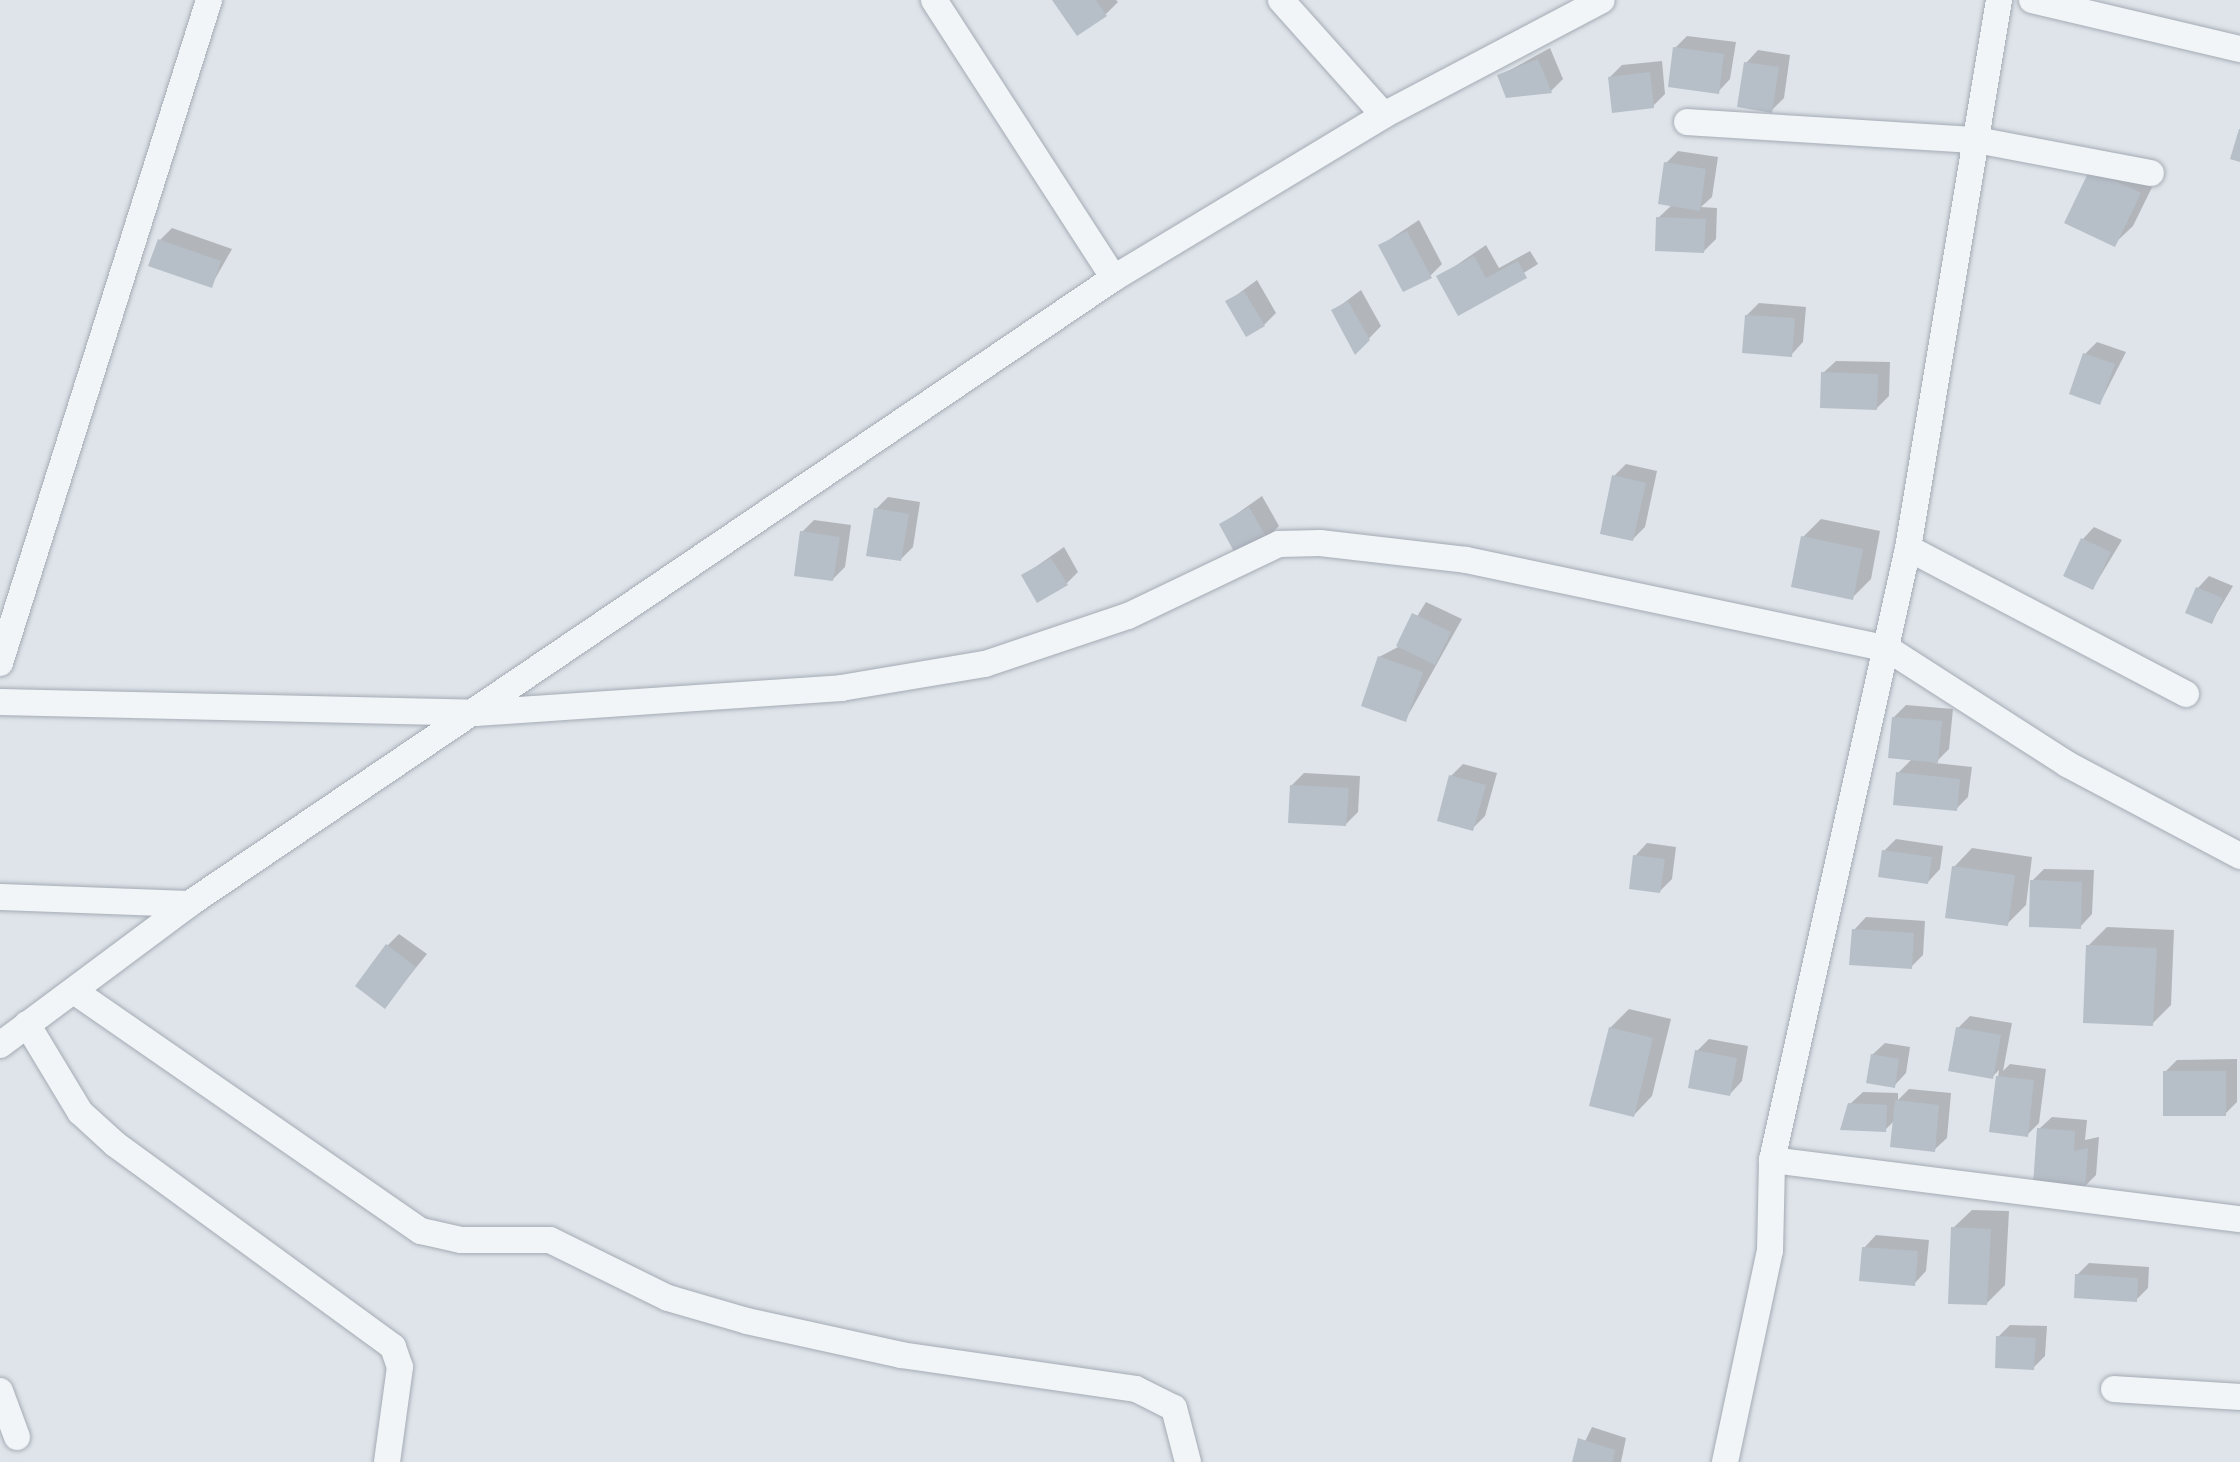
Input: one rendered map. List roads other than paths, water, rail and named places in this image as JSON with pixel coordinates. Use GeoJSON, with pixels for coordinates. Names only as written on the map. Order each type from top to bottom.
{"type":"FeatureCollection","features":[{"type":"Feature","properties":{"kind":"street"},"geometry":{"type":"LineString","coordinates":[[0,663],[209,0]]}},
{"type":"Feature","properties":{"kind":"street"},"geometry":{"type":"LineString","coordinates":[[934,0],[1114,278]]}},
{"type":"Feature","properties":{"kind":"street"},"geometry":{"type":"LineString","coordinates":[[1281,0],[1384,115]]}},
{"type":"Feature","properties":{"kind":"street"},"geometry":{"type":"LineString","coordinates":[[0,1045],[189,904],[476,713],[1114,278],[1384,115],[1602,0]]}},
{"type":"Feature","properties":{"kind":"street"},"geometry":{"type":"LineString","coordinates":[[1725,1462],[1770,1251],[1772,1160],[1908,548],[1999,0]]}},
{"type":"Feature","properties":{"kind":"street"},"geometry":{"type":"LineString","coordinates":[[2032,0],[2240,49]]}},
{"type":"Feature","properties":{"kind":"street"},"geometry":{"type":"LineString","coordinates":[[1687,122],[1976,140],[2151,173]]}},
{"type":"Feature","properties":{"kind":"street"},"geometry":{"type":"LineString","coordinates":[[0,702],[476,713],[841,688],[985,664],[1128,616],[1279,544],[1466,560],[1888,649],[2067,764],[2240,856]]}},
{"type":"Feature","properties":{"kind":"street"},"geometry":{"type":"LineString","coordinates":[[1908,548],[2186,694]]}},
{"type":"Feature","properties":{"kind":"street"},"geometry":{"type":"LineString","coordinates":[[0,897],[189,904]]}},
{"type":"Feature","properties":{"kind":"street"},"geometry":{"type":"LineString","coordinates":[[74,991],[421,1231],[461,1240],[550,1240],[668,1298],[747,1321],[901,1355],[1136,1389],[1174,1408],[1188,1462]]}},
{"type":"Feature","properties":{"kind":"street"},"geometry":{"type":"LineString","coordinates":[[27,1024],[80,1112],[115,1144],[393,1347],[400,1367],[387,1462]]}},
{"type":"Feature","properties":{"kind":"street"},"geometry":{"type":"LineString","coordinates":[[1772,1160],[2240,1219]]}},
{"type":"Feature","properties":{"kind":"street"},"geometry":{"type":"LineString","coordinates":[[2114,1389],[2240,1397]]}},
{"type":"Feature","properties":{"kind":"street"},"geometry":{"type":"LineString","coordinates":[[0,1391],[17,1437]]}}]}
